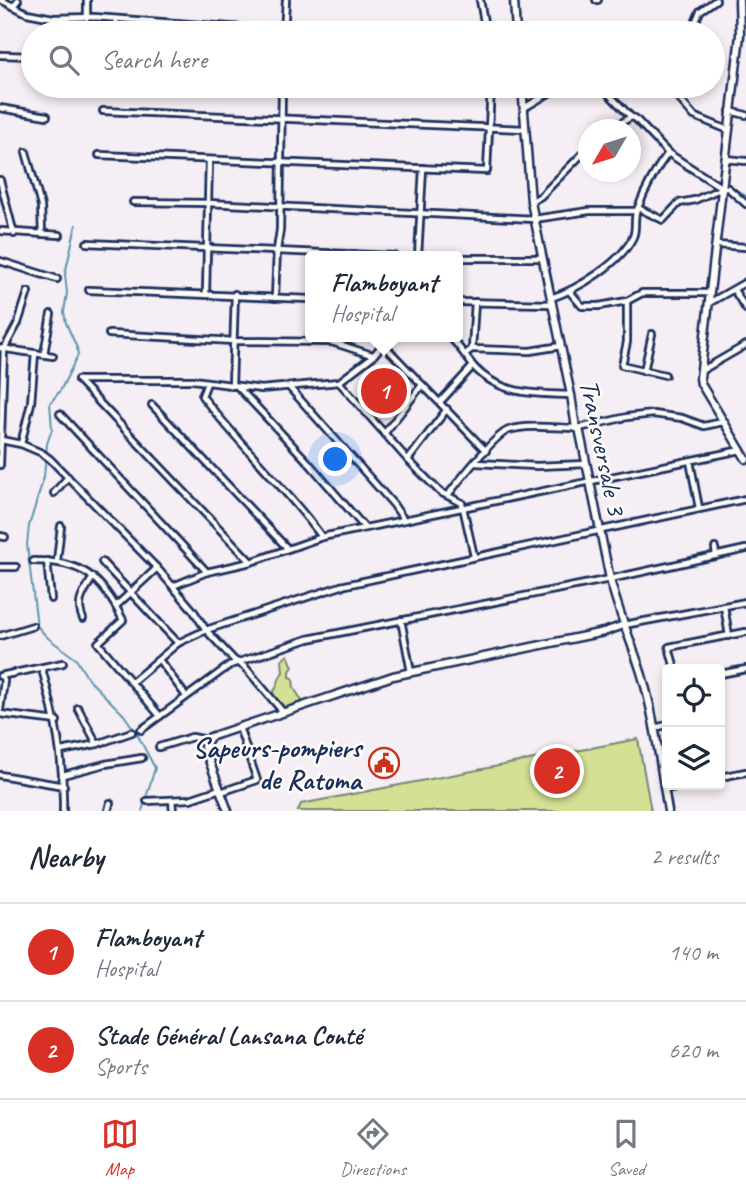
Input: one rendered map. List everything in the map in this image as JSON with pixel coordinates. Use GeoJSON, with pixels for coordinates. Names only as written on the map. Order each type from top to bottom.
{"type":"FeatureCollection","features":[{"type":"Feature","properties":{"kind":"street"},"geometry":{"type":"LineString","coordinates":[[1,0],[27,13],[68,19],[130,21]]}},
{"type":"Feature","properties":{"kind":"street"},"geometry":{"type":"LineString","coordinates":[[13,6],[18,0]]}},
{"type":"Feature","properties":{"kind":"street"},"geometry":{"type":"LineString","coordinates":[[87,0],[87,18]]}},
{"type":"Feature","properties":{"kind":"street"},"geometry":{"type":"LineString","coordinates":[[285,21],[286,0]]}},
{"type":"Feature","properties":{"kind":"street"},"geometry":{"type":"LineString","coordinates":[[480,0],[484,21]]}},
{"type":"Feature","properties":{"kind":"street"},"geometry":{"type":"LineString","coordinates":[[514,0],[515,21]]}},
{"type":"Feature","properties":{"kind":"street"},"geometry":{"type":"LineString","coordinates":[[696,21],[700,10],[716,0]]}},
{"type":"Feature","properties":{"kind":"street"},"geometry":{"type":"LineString","coordinates":[[739,0],[743,34],[730,111],[700,372],[701,384],[746,459]]}},
{"type":"Feature","properties":{"kind":"street"},"geometry":{"type":"LineString","coordinates":[[0,55],[21,56]]}},
{"type":"Feature","properties":{"kind":"street"},"geometry":{"type":"LineString","coordinates":[[275,298],[276,250],[280,230],[282,98]]}},
{"type":"Feature","properties":{"kind":"street"},"geometry":{"type":"LineString","coordinates":[[99,155],[487,171],[490,98]]}},
{"type":"Feature","properties":{"kind":"street","name":"Transversale 3"},"geometry":{"type":"LineString","coordinates":[[523,98],[531,202],[542,258],[610,579],[641,673],[662,773]]}},
{"type":"Feature","properties":{"kind":"street"},"geometry":{"type":"LineString","coordinates":[[524,108],[541,98]]}},
{"type":"Feature","properties":{"kind":"street"},"geometry":{"type":"LineString","coordinates":[[613,98],[668,153],[722,188]]}},
{"type":"Feature","properties":{"kind":"street"},"geometry":{"type":"LineString","coordinates":[[678,98],[694,116],[728,131]]}},
{"type":"Feature","properties":{"kind":"street"},"geometry":{"type":"LineString","coordinates":[[0,108],[47,116]]}},
{"type":"Feature","properties":{"kind":"street"},"geometry":{"type":"LineString","coordinates":[[103,111],[525,129]]}},
{"type":"Feature","properties":{"kind":"street"},"geometry":{"type":"LineString","coordinates":[[730,111],[746,115]]}},
{"type":"Feature","properties":{"kind":"street"},"geometry":{"type":"LineString","coordinates":[[26,152],[41,206],[42,234]]}},
{"type":"Feature","properties":{"kind":"street"},"geometry":{"type":"LineString","coordinates":[[463,302],[551,301],[570,292],[612,262],[629,244],[636,226],[637,210],[656,169],[668,153]]}},
{"type":"Feature","properties":{"kind":"street"},"geometry":{"type":"LineString","coordinates":[[531,202],[541,196],[578,159]]}},
{"type":"Feature","properties":{"kind":"street"},"geometry":{"type":"LineString","coordinates":[[725,159],[746,161]]}},
{"type":"Feature","properties":{"kind":"street"},"geometry":{"type":"LineString","coordinates":[[206,293],[209,160]]}},
{"type":"Feature","properties":{"kind":"street"},"geometry":{"type":"LineString","coordinates":[[418,251],[424,168]]}},
{"type":"Feature","properties":{"kind":"street"},"geometry":{"type":"LineString","coordinates":[[0,180],[14,234]]}},
{"type":"Feature","properties":{"kind":"street"},"geometry":{"type":"LineString","coordinates":[[133,202],[208,203],[534,219],[589,211],[637,210],[663,220],[679,203],[695,200],[722,188],[728,188],[746,204]]}},
{"type":"Feature","properties":{"kind":"street"},"geometry":{"type":"LineString","coordinates":[[0,231],[60,235]]}},
{"type":"Feature","properties":{"kind":"street"},"geometry":{"type":"LineString","coordinates":[[87,243],[305,251]]}},
{"type":"Feature","properties":{"kind":"street"},"geometry":{"type":"LineString","coordinates":[[716,245],[746,247]]}},
{"type":"Feature","properties":{"kind":"street"},"geometry":{"type":"LineString","coordinates":[[463,258],[542,258]]}},
{"type":"Feature","properties":{"kind":"street"},"geometry":{"type":"LineString","coordinates":[[0,261],[57,279]]}},
{"type":"Feature","properties":{"kind":"street"},"geometry":{"type":"LineString","coordinates":[[709,303],[746,282]]}},
{"type":"Feature","properties":{"kind":"street"},"geometry":{"type":"LineString","coordinates":[[89,290],[305,299]]}},
{"type":"Feature","properties":{"kind":"street"},"geometry":{"type":"LineString","coordinates":[[734,290],[746,309]]}},
{"type":"Feature","properties":{"kind":"street"},"geometry":{"type":"LineString","coordinates":[[0,465],[2,349],[18,323],[28,292]]}},
{"type":"Feature","properties":{"kind":"street"},"geometry":{"type":"LineString","coordinates":[[570,292],[582,306],[627,301],[642,293],[710,293]]}},
{"type":"Feature","properties":{"kind":"street"},"geometry":{"type":"LineString","coordinates":[[235,294],[235,386],[308,461],[364,527]]}},
{"type":"Feature","properties":{"kind":"street"},"geometry":{"type":"LineString","coordinates":[[627,301],[627,342],[621,363],[624,367],[665,375]]}},
{"type":"Feature","properties":{"kind":"street"},"geometry":{"type":"LineString","coordinates":[[472,349],[475,302]]}},
{"type":"Feature","properties":{"kind":"street"},"geometry":{"type":"LineString","coordinates":[[44,355],[51,314]]}},
{"type":"Feature","properties":{"kind":"street"},"geometry":{"type":"LineString","coordinates":[[109,334],[305,342]]}},
{"type":"Feature","properties":{"kind":"street"},"geometry":{"type":"LineString","coordinates":[[644,371],[652,334]]}},
{"type":"Feature","properties":{"kind":"street"},"geometry":{"type":"LineString","coordinates":[[332,342],[373,356]]}},
{"type":"Feature","properties":{"kind":"street"},"geometry":{"type":"LineString","coordinates":[[454,342],[473,366],[495,383],[523,393],[571,395]]}},
{"type":"Feature","properties":{"kind":"street"},"geometry":{"type":"LineString","coordinates":[[251,562],[78,380],[193,380],[261,388],[339,382],[373,356],[383,344],[486,451]]}},
{"type":"Feature","properties":{"kind":"street"},"geometry":{"type":"LineString","coordinates":[[700,372],[746,345]]}},
{"type":"Feature","properties":{"kind":"street"},"geometry":{"type":"LineString","coordinates":[[465,354],[472,349],[530,351],[561,346]]}},
{"type":"Feature","properties":{"kind":"street"},"geometry":{"type":"LineString","coordinates":[[2,349],[53,356]]}},
{"type":"Feature","properties":{"kind":"street"},"geometry":{"type":"LineString","coordinates":[[21,444],[31,403],[35,353]]}},
{"type":"Feature","properties":{"kind":"street"},"geometry":{"type":"LineString","coordinates":[[440,402],[473,366]]}},
{"type":"Feature","properties":{"kind":"street"},"geometry":{"type":"LineString","coordinates":[[339,382],[440,492],[462,503],[474,556]]}},
{"type":"Feature","properties":{"kind":"street"},"geometry":{"type":"LineString","coordinates":[[207,383],[202,396],[228,430],[297,503],[322,537]]}},
{"type":"Feature","properties":{"kind":"street"},"geometry":{"type":"LineString","coordinates":[[384,434],[422,384]]}},
{"type":"Feature","properties":{"kind":"street"},"geometry":{"type":"LineString","coordinates":[[289,387],[393,504],[404,520]]}},
{"type":"Feature","properties":{"kind":"street"},"geometry":{"type":"LineString","coordinates":[[152,405],[288,548]]}},
{"type":"Feature","properties":{"kind":"street"},"geometry":{"type":"LineString","coordinates":[[408,460],[447,409]]}},
{"type":"Feature","properties":{"kind":"street"},"geometry":{"type":"LineString","coordinates":[[60,414],[207,572]]}},
{"type":"Feature","properties":{"kind":"street"},"geometry":{"type":"LineString","coordinates":[[448,495],[473,463],[506,430],[534,427],[578,428],[627,416],[653,414],[682,418],[704,426],[723,422]]}},
{"type":"Feature","properties":{"kind":"street"},"geometry":{"type":"LineString","coordinates":[[1,440],[21,444],[46,456],[68,477],[157,568],[193,610],[206,630],[240,663],[284,713]]}},
{"type":"Feature","properties":{"kind":"street"},"geometry":{"type":"LineString","coordinates":[[173,586],[207,572],[251,562],[322,537],[690,461],[746,443]]}},
{"type":"Feature","properties":{"kind":"street"},"geometry":{"type":"LineString","coordinates":[[690,461],[699,508]]}},
{"type":"Feature","properties":{"kind":"street"},"geometry":{"type":"LineString","coordinates":[[473,463],[537,466],[586,464]]}},
{"type":"Feature","properties":{"kind":"street"},"geometry":{"type":"LineString","coordinates":[[54,493],[68,477]]}},
{"type":"Feature","properties":{"kind":"street"},"geometry":{"type":"LineString","coordinates":[[132,682],[178,643],[206,630],[341,586],[746,499]]}},
{"type":"Feature","properties":{"kind":"street"},"geometry":{"type":"LineString","coordinates":[[57,561],[61,526]]}},
{"type":"Feature","properties":{"kind":"street"},"geometry":{"type":"LineString","coordinates":[[715,548],[716,555]]}},
{"type":"Feature","properties":{"kind":"street"},"geometry":{"type":"LineString","coordinates":[[141,730],[222,670],[308,639],[746,549]]}},
{"type":"Feature","properties":{"kind":"street"},"geometry":{"type":"LineString","coordinates":[[33,561],[57,561],[73,565],[93,578],[116,606],[124,620],[98,643],[160,716]]}},
{"type":"Feature","properties":{"kind":"street"},"geometry":{"type":"LineString","coordinates":[[47,561],[51,599]]}},
{"type":"Feature","properties":{"kind":"street"},"geometry":{"type":"LineString","coordinates":[[102,562],[178,643]]}},
{"type":"Feature","properties":{"kind":"street"},"geometry":{"type":"LineString","coordinates":[[0,567],[16,567]]}},
{"type":"Feature","properties":{"kind":"street"},"geometry":{"type":"LineString","coordinates":[[116,606],[157,568]]}},
{"type":"Feature","properties":{"kind":"street"},"geometry":{"type":"LineString","coordinates":[[83,619],[79,601],[93,578]]}},
{"type":"Feature","properties":{"kind":"street"},"geometry":{"type":"LineString","coordinates":[[159,747],[192,737],[207,740],[393,676],[604,632],[624,625],[746,602]]}},
{"type":"Feature","properties":{"kind":"street"},"geometry":{"type":"LineString","coordinates":[[724,606],[729,636]]}},
{"type":"Feature","properties":{"kind":"street"},"geometry":{"type":"LineString","coordinates":[[401,620],[411,672]]}},
{"type":"Feature","properties":{"kind":"street"},"geometry":{"type":"LineString","coordinates":[[0,636],[33,626]]}},
{"type":"Feature","properties":{"kind":"street"},"geometry":{"type":"LineString","coordinates":[[674,664],[669,647],[746,632]]}},
{"type":"Feature","properties":{"kind":"street"},"geometry":{"type":"LineString","coordinates":[[160,661],[186,696]]}},
{"type":"Feature","properties":{"kind":"street"},"geometry":{"type":"LineString","coordinates":[[57,721],[0,712],[4,681],[1,676],[64,663]]}},
{"type":"Feature","properties":{"kind":"street"},"geometry":{"type":"LineString","coordinates":[[725,673],[746,668]]}},
{"type":"Feature","properties":{"kind":"street"},"geometry":{"type":"LineString","coordinates":[[42,669],[57,721],[64,786],[63,811]]}},
{"type":"Feature","properties":{"kind":"street"},"geometry":{"type":"LineString","coordinates":[[78,708],[97,744]]}},
{"type":"Feature","properties":{"kind":"street"},"geometry":{"type":"LineString","coordinates":[[147,801],[190,799],[257,780],[239,727]]}},
{"type":"Feature","properties":{"kind":"street"},"geometry":{"type":"LineString","coordinates":[[654,729],[662,727]]}},
{"type":"Feature","properties":{"kind":"street"},"geometry":{"type":"LineString","coordinates":[[61,751],[97,744],[132,732]]}},
{"type":"Feature","properties":{"kind":"street"},"geometry":{"type":"LineString","coordinates":[[207,740],[204,747],[228,811]]}},
{"type":"Feature","properties":{"kind":"street"},"geometry":{"type":"LineString","coordinates":[[63,775],[142,758]]}},
{"type":"Feature","properties":{"kind":"street"},"geometry":{"type":"LineString","coordinates":[[725,776],[746,772]]}},
{"type":"Feature","properties":{"kind":"street"},"geometry":{"type":"LineString","coordinates":[[0,775],[64,786]]}},
{"type":"Feature","properties":{"kind":"street","name":"Transversale 3"},"geometry":{"type":"LineString","coordinates":[[665,790],[668,811]]}},
{"type":"Feature","properties":{"kind":"street"},"geometry":{"type":"LineString","coordinates":[[172,800],[173,811]]}},
{"type":"Feature","properties":{"kind":"street"},"geometry":{"type":"LineString","coordinates":[[108,811],[110,803]]}},
{"type":"Feature","properties":{"kind":"green space"},"geometry":{"type":"Polygon","coordinates":[[[288,655],[293,667],[290,677],[293,678],[294,688],[302,701],[287,710],[280,710],[270,696],[283,672],[282,660],[288,655]]]}},
{"type":"Feature","properties":{"kind":"green space"},"geometry":{"type":"Polygon","coordinates":[[[638,739],[651,811],[298,811],[301,804],[638,739]]]}},
{"type":"Feature","properties":{"kind":"waterway"},"geometry":{"type":"LineString","coordinates":[[727,184],[746,196]]}},
{"type":"Feature","properties":{"kind":"waterway"},"geometry":{"type":"LineString","coordinates":[[76,225],[65,274],[67,293],[64,312],[78,355],[60,391],[50,403],[52,429],[47,444],[44,477],[29,526],[27,545],[37,626],[76,659],[88,679],[124,715],[155,768],[142,811]]}},
{"type":"Feature","properties":{"kind":"place","name":"Flamboyant"},"geometry":{"type":"Point","coordinates":[384,391]}},
{"type":"Feature","properties":{"kind":"place","name":"Sapeurs-pompiers de Ratoma"},"geometry":{"type":"Point","coordinates":[384,763]}},
{"type":"Feature","properties":{"kind":"place","name":"Stade Général Lansana Conté"},"geometry":{"type":"Point","coordinates":[557,771]}}]}
